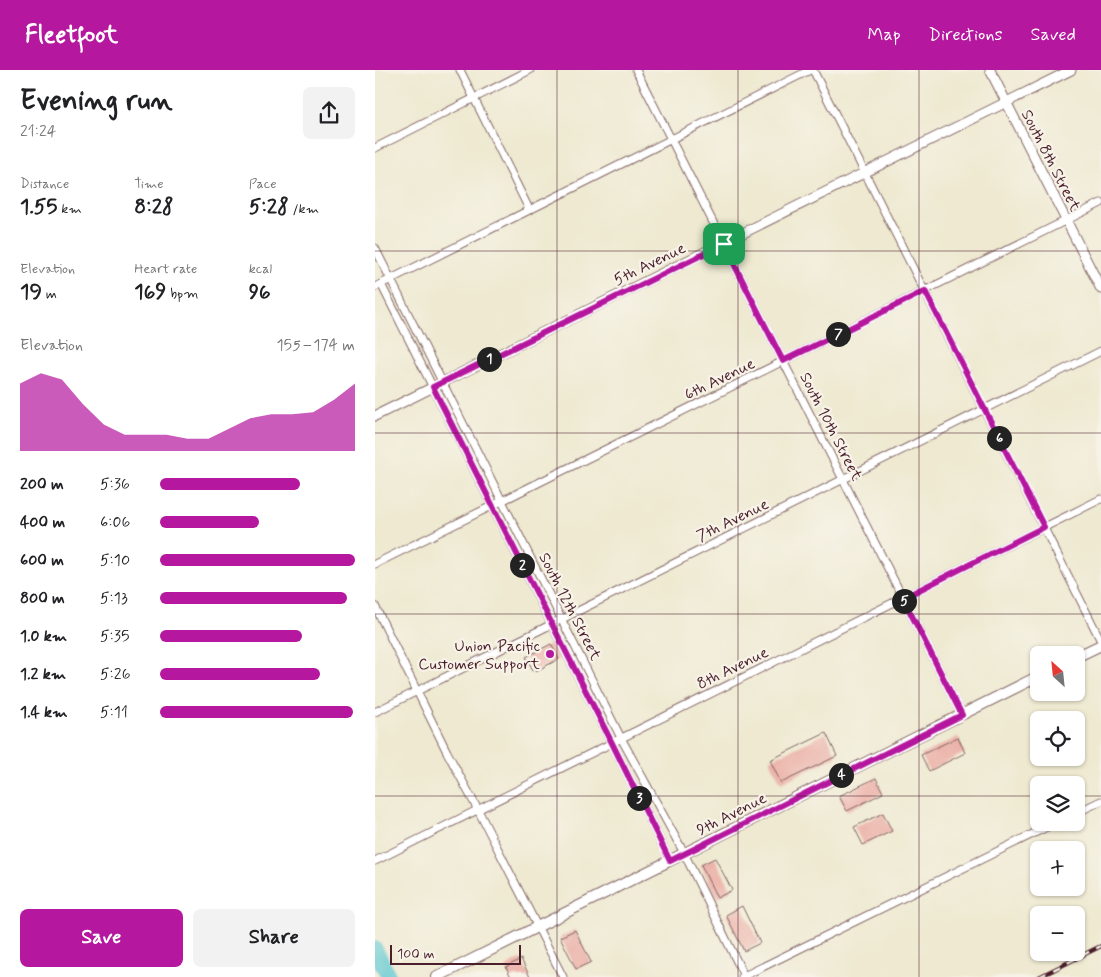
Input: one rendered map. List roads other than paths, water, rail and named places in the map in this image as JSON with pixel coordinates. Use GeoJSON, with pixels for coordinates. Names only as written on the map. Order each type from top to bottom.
{"type":"FeatureCollection","features":[{"type":"Feature","properties":{"kind":"main road"},"geometry":{"type":"LineString","coordinates":[[1085,653],[1101,645]]}},
{"type":"Feature","properties":{"kind":"main road","name":"9th Avenue"},"geometry":{"type":"LineString","coordinates":[[437,977],[1030,681]]}},
{"type":"Feature","properties":{"kind":"street"},"geometry":{"type":"LineString","coordinates":[[459,70],[529,209]]}},
{"type":"Feature","properties":{"kind":"street"},"geometry":{"type":"LineString","coordinates":[[375,148],[529,70]]}},
{"type":"Feature","properties":{"kind":"street","name":"South 10th Street"},"geometry":{"type":"LineString","coordinates":[[636,70],[962,715]]}},
{"type":"Feature","properties":{"kind":"street"},"geometry":{"type":"LineString","coordinates":[[670,861],[463,446],[378,285],[812,70],[1101,640]]}},
{"type":"Feature","properties":{"kind":"street","name":"South 8th Street"},"geometry":{"type":"LineString","coordinates":[[990,70],[1101,289]]}},
{"type":"Feature","properties":{"kind":"street","name":"5th Avenue"},"geometry":{"type":"LineString","coordinates":[[375,416],[1071,70]]}},
{"type":"Feature","properties":{"kind":"street","name":"6th Avenue"},"geometry":{"type":"LineString","coordinates":[[375,564],[1101,203]]}},
{"type":"Feature","properties":{"kind":"street","name":"South 12th Street"},"geometry":{"type":"LineString","coordinates":[[375,248],[621,738],[684,853],[743,976]]}},
{"type":"Feature","properties":{"kind":"street","name":"7th Avenue"},"geometry":{"type":"LineString","coordinates":[[375,712],[1101,350]]}},
{"type":"Feature","properties":{"kind":"street","name":"8th Avenue"},"geometry":{"type":"LineString","coordinates":[[375,861],[1101,499]]}},
{"type":"Feature","properties":{"kind":"street"},"geometry":{"type":"LineString","coordinates":[[375,606],[563,977]]}},
{"type":"Feature","properties":{"kind":"street"},"geometry":{"type":"LineString","coordinates":[[1085,809],[1101,801]]}},
{"type":"Feature","properties":{"kind":"street"},"geometry":{"type":"LineString","coordinates":[[743,976],[1039,831]]}},
{"type":"Feature","properties":{"kind":"waterway"},"geometry":{"type":"LineString","coordinates":[[375,949],[389,977]]}},
{"type":"Feature","properties":{"kind":"railway"},"geometry":{"type":"LineString","coordinates":[[1039,977],[1101,946]]}},
{"type":"Feature","properties":{"kind":"place","name":"Union Pacific Customer Support"},"geometry":{"type":"Point","coordinates":[550,654]}}]}
